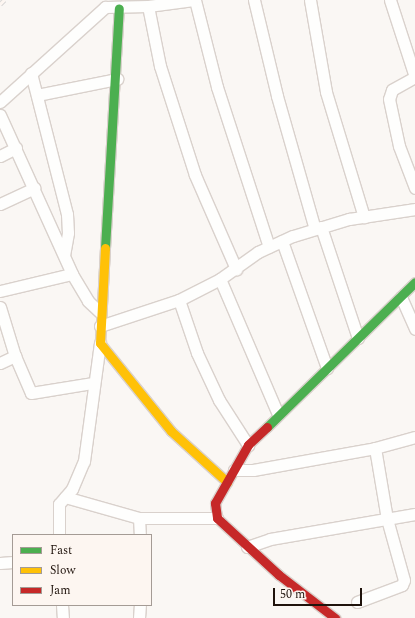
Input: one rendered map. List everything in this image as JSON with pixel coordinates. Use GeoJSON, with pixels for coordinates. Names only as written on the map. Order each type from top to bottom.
{"type":"FeatureCollection","features":[{"type":"Feature","properties":{"kind":"street"},"geometry":{"type":"LineString","coordinates":[[0,102],[112,5],[148,6],[194,0],[218,87],[269,247]]}},
{"type":"Feature","properties":{"kind":"street"},"geometry":{"type":"LineString","coordinates":[[254,0],[277,96],[318,228],[358,338]]}},
{"type":"Feature","properties":{"kind":"street"},"geometry":{"type":"LineString","coordinates":[[310,0],[326,92],[364,216]]}},
{"type":"Feature","properties":{"kind":"street"},"geometry":{"type":"LineString","coordinates":[[390,0],[415,77],[392,90],[389,99],[399,146],[415,188]]}},
{"type":"Feature","properties":{"kind":"street"},"geometry":{"type":"LineString","coordinates":[[59,534],[59,504],[65,497],[84,461],[93,383],[100,343],[100,312],[117,78],[112,5]]}},
{"type":"Feature","properties":{"kind":"street"},"geometry":{"type":"LineString","coordinates":[[148,6],[160,66],[196,175],[236,269]]}},
{"type":"Feature","properties":{"kind":"street"},"geometry":{"type":"LineString","coordinates":[[31,74],[66,214],[68,233],[64,255]]}},
{"type":"Feature","properties":{"kind":"street"},"geometry":{"type":"LineString","coordinates":[[37,94],[117,78]]}},
{"type":"Feature","properties":{"kind":"street"},"geometry":{"type":"LineString","coordinates":[[0,115],[72,274],[88,301],[100,312]]}},
{"type":"Feature","properties":{"kind":"street"},"geometry":{"type":"LineString","coordinates":[[0,156],[16,148]]}},
{"type":"Feature","properties":{"kind":"street"},"geometry":{"type":"LineString","coordinates":[[0,204],[34,188]]}},
{"type":"Feature","properties":{"kind":"street"},"geometry":{"type":"LineString","coordinates":[[100,326],[179,300],[220,279],[269,247],[282,241],[318,228],[364,216],[415,209]]}},
{"type":"Feature","properties":{"kind":"street"},"geometry":{"type":"LineString","coordinates":[[282,241],[327,368]]}},
{"type":"Feature","properties":{"kind":"street"},"geometry":{"type":"LineString","coordinates":[[0,291],[72,274]]}},
{"type":"Feature","properties":{"kind":"street"},"geometry":{"type":"LineString","coordinates":[[220,279],[278,414]]}},
{"type":"Feature","properties":{"kind":"street"},"geometry":{"type":"LineString","coordinates":[[336,618],[248,547],[217,518],[215,503],[248,445],[278,414],[415,282]]}},
{"type":"Feature","properties":{"kind":"street"},"geometry":{"type":"LineString","coordinates":[[401,297],[415,329]]}},
{"type":"Feature","properties":{"kind":"street"},"geometry":{"type":"LineString","coordinates":[[179,300],[197,353],[219,400],[248,445]]}},
{"type":"Feature","properties":{"kind":"street"},"geometry":{"type":"LineString","coordinates":[[0,307],[15,356],[31,392],[93,383]]}},
{"type":"Feature","properties":{"kind":"street"},"geometry":{"type":"LineString","coordinates":[[100,343],[171,431],[227,482]]}},
{"type":"Feature","properties":{"kind":"street"},"geometry":{"type":"LineString","coordinates":[[0,363],[15,356]]}},
{"type":"Feature","properties":{"kind":"street"},"geometry":{"type":"LineString","coordinates":[[234,470],[253,470],[375,448],[415,437]]}},
{"type":"Feature","properties":{"kind":"street"},"geometry":{"type":"LineString","coordinates":[[357,602],[402,586],[404,580],[387,519],[375,448]]}},
{"type":"Feature","properties":{"kind":"street"},"geometry":{"type":"LineString","coordinates":[[65,497],[139,518],[217,518]]}},
{"type":"Feature","properties":{"kind":"street"},"geometry":{"type":"LineString","coordinates":[[248,547],[270,539],[415,514]]}},
{"type":"Feature","properties":{"kind":"street"},"geometry":{"type":"LineString","coordinates":[[139,518],[140,534]]}},
{"type":"Feature","properties":{"kind":"street"},"geometry":{"type":"LineString","coordinates":[[0,563],[12,562]]}},
{"type":"Feature","properties":{"kind":"street"},"geometry":{"type":"LineString","coordinates":[[62,606],[63,618]]}},
{"type":"Feature","properties":{"kind":"street"},"geometry":{"type":"LineString","coordinates":[[139,618],[140,606]]}},
{"type":"Feature","properties":{"kind":"railway"},"geometry":{"type":"LineString","coordinates":[[0,4],[4,0]]}},
{"type":"Feature","properties":{"kind":"traffic: fast"},"geometry":{"type":"LineString","coordinates":[[105,248],[119,8]]}},
{"type":"Feature","properties":{"kind":"traffic: fast"},"geometry":{"type":"LineString","coordinates":[[267,427],[415,282]]}},
{"type":"Feature","properties":{"kind":"traffic: slow"},"geometry":{"type":"LineString","coordinates":[[105,248],[100,343],[171,431],[227,482]]}},
{"type":"Feature","properties":{"kind":"traffic: jam"},"geometry":{"type":"LineString","coordinates":[[267,427],[248,445],[215,503],[217,518],[279,575],[335,618]]}}]}
